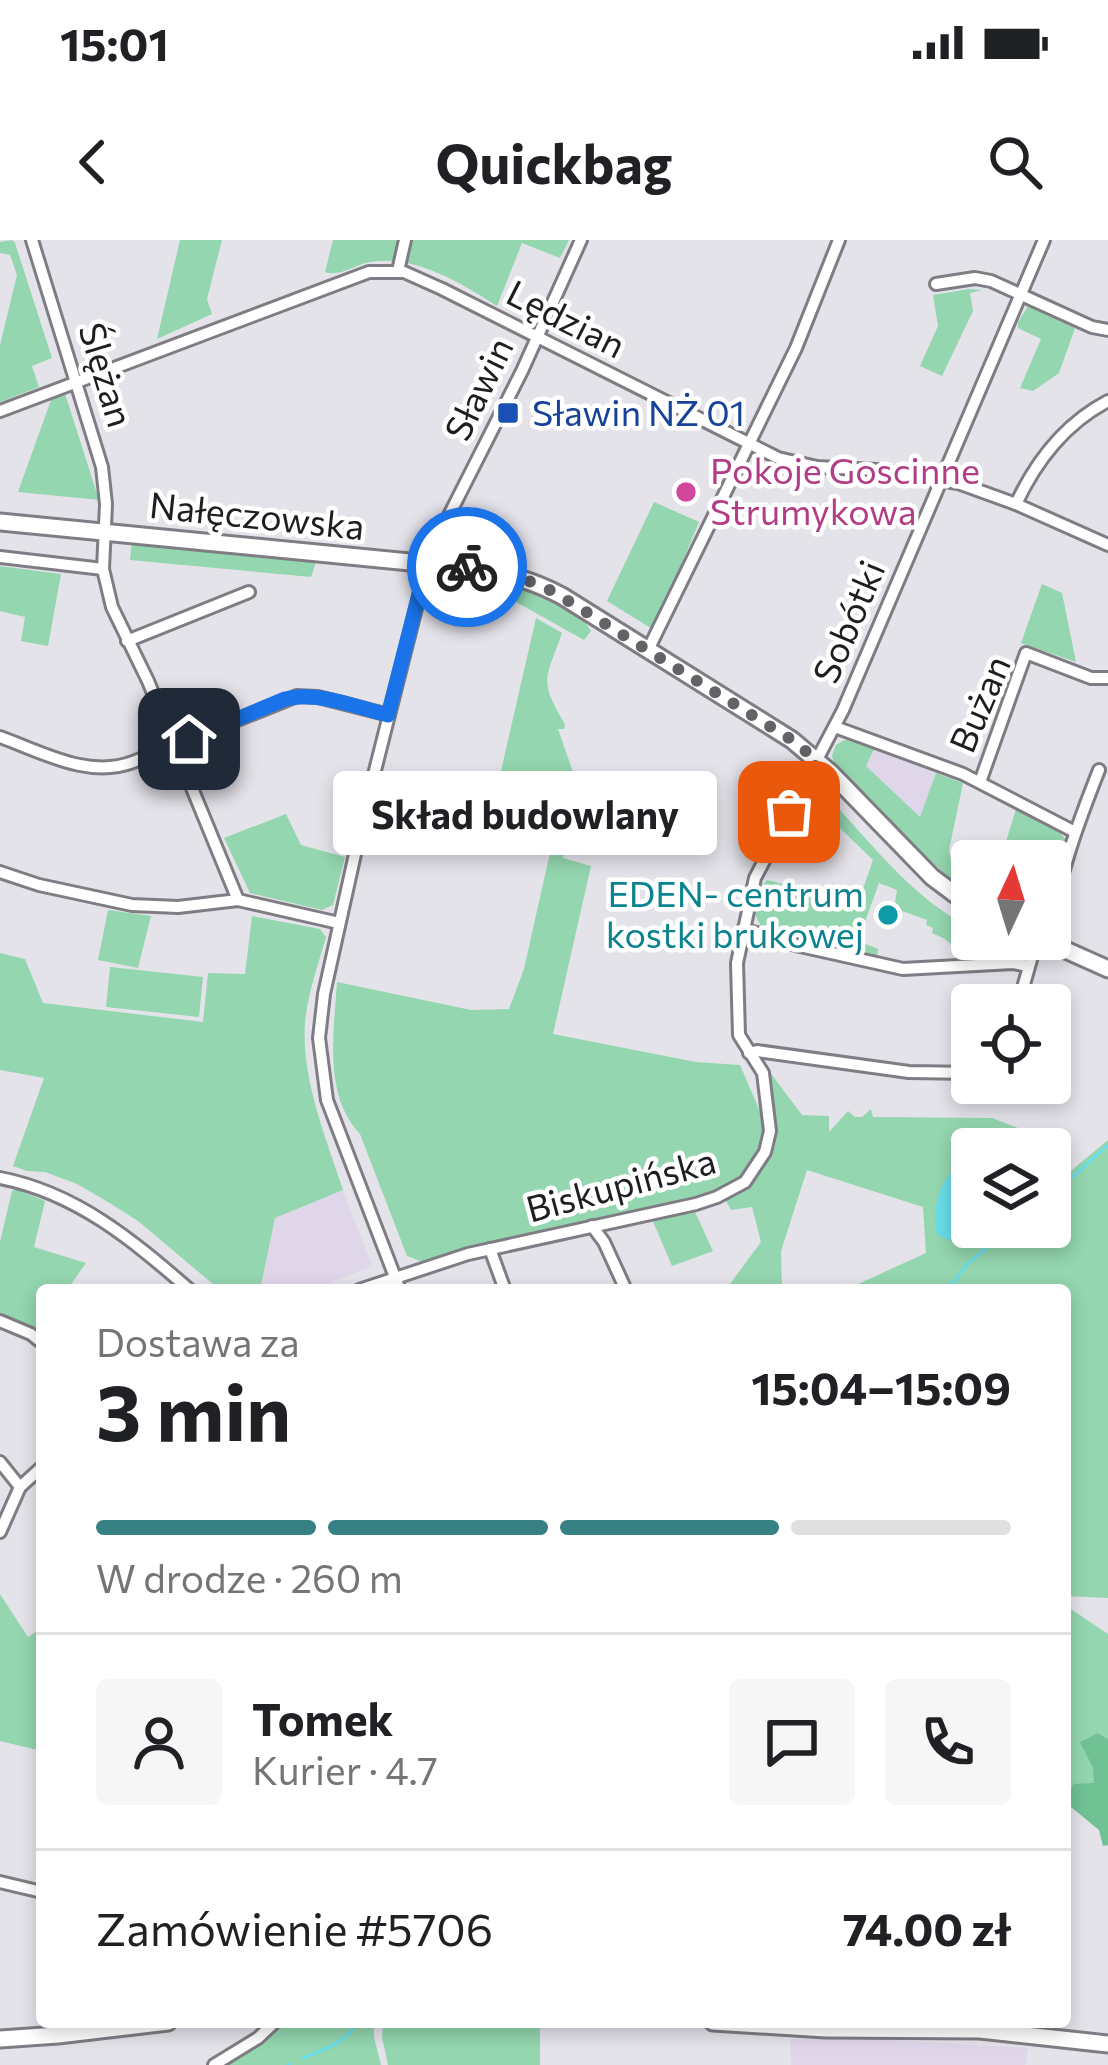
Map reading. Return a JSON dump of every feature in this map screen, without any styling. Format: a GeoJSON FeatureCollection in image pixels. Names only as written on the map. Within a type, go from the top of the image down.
{"type":"FeatureCollection","features":[{"type":"Feature","properties":{"kind":"main road","name":"Nałęczowska"},"geometry":{"type":"LineString","coordinates":[[0,522],[427,563],[494,571],[535,582],[792,740],[951,891]]}},
{"type":"Feature","properties":{"kind":"main road"},"geometry":{"type":"LineString","coordinates":[[1071,950],[1108,968]]}},
{"type":"Feature","properties":{"kind":"main road"},"geometry":{"type":"LineString","coordinates":[[0,2039],[121,2028]]}},
{"type":"Feature","properties":{"kind":"main road"},"geometry":{"type":"LineString","coordinates":[[810,2028],[997,2031],[1108,2044]]}},
{"type":"Feature","properties":{"kind":"street","name":"Ślężan"},"geometry":{"type":"LineString","coordinates":[[32,240],[104,472],[103,569]]}},
{"type":"Feature","properties":{"kind":"street"},"geometry":{"type":"LineString","coordinates":[[0,411],[369,272],[398,271],[405,240]]}},
{"type":"Feature","properties":{"kind":"street","name":"Sławin"},"geometry":{"type":"LineString","coordinates":[[397,1284],[323,1083],[321,1011],[427,563],[581,240]]}},
{"type":"Feature","properties":{"kind":"street"},"geometry":{"type":"LineString","coordinates":[[648,650],[810,316],[839,240]]}},
{"type":"Feature","properties":{"kind":"street","name":"Sobótki"},"geometry":{"type":"LineString","coordinates":[[818,761],[1044,240]]}},
{"type":"Feature","properties":{"kind":"street","name":"Lędzian"},"geometry":{"type":"LineString","coordinates":[[398,271],[796,464],[942,480],[1016,504],[1108,545]]}},
{"type":"Feature","properties":{"kind":"street"},"geometry":{"type":"LineString","coordinates":[[937,284],[975,278],[1108,330]]}},
{"type":"Feature","properties":{"kind":"street"},"geometry":{"type":"LineString","coordinates":[[1016,504],[1052,446],[1108,401]]}},
{"type":"Feature","properties":{"kind":"street"},"geometry":{"type":"LineString","coordinates":[[0,557],[103,569],[112,607],[146,676],[238,900]]}},
{"type":"Feature","properties":{"kind":"street"},"geometry":{"type":"LineString","coordinates":[[127,641],[249,592]]}},
{"type":"Feature","properties":{"kind":"street","name":"Bużan"},"geometry":{"type":"LineString","coordinates":[[980,782],[1026,653],[1091,677],[1108,678]]}},
{"type":"Feature","properties":{"kind":"street"},"geometry":{"type":"LineString","coordinates":[[0,737],[79,765],[102,768],[124,765],[301,696],[388,715]]}},
{"type":"Feature","properties":{"kind":"street","name":"Bużan"},"geometry":{"type":"LineString","coordinates":[[835,728],[980,782],[1075,832]]}},
{"type":"Feature","properties":{"kind":"street","name":"Biskupińska"},"geometry":{"type":"LineString","coordinates":[[397,1284],[490,1250],[696,1204],[746,1182],[765,1152],[770,1131],[763,1073],[739,1035],[737,963],[758,871],[818,761]]}},
{"type":"Feature","properties":{"kind":"street"},"geometry":{"type":"LineString","coordinates":[[1071,846],[1099,770]]}},
{"type":"Feature","properties":{"kind":"street"},"geometry":{"type":"LineString","coordinates":[[0,872],[143,907],[238,900],[339,923]]}},
{"type":"Feature","properties":{"kind":"street"},"geometry":{"type":"LineString","coordinates":[[743,929],[914,971],[1013,963],[1028,966]]}},
{"type":"Feature","properties":{"kind":"street"},"geometry":{"type":"LineString","coordinates":[[1023,984],[1032,960]]}},
{"type":"Feature","properties":{"kind":"street"},"geometry":{"type":"LineString","coordinates":[[748,1053],[951,1073]]}},
{"type":"Feature","properties":{"kind":"street"},"geometry":{"type":"LineString","coordinates":[[0,1178],[37,1187],[84,1208],[183,1284]]}},
{"type":"Feature","properties":{"kind":"street"},"geometry":{"type":"LineString","coordinates":[[592,1226],[623,1284]]}},
{"type":"Feature","properties":{"kind":"street","name":"Biskupińska"},"geometry":{"type":"LineString","coordinates":[[490,1250],[503,1284]]}},
{"type":"Feature","properties":{"kind":"street"},"geometry":{"type":"LineString","coordinates":[[0,1321],[36,1338]]}},
{"type":"Feature","properties":{"kind":"street"},"geometry":{"type":"LineString","coordinates":[[0,1462],[20,1487]]}},
{"type":"Feature","properties":{"kind":"street"},"geometry":{"type":"LineString","coordinates":[[0,1532],[20,1487],[36,1472]]}},
{"type":"Feature","properties":{"kind":"street"},"geometry":{"type":"LineString","coordinates":[[0,1882],[36,1891]]}},
{"type":"Feature","properties":{"kind":"street"},"geometry":{"type":"LineString","coordinates":[[214,2065],[269,2028]]}},
{"type":"Feature","properties":{"kind":"shaded area"},"geometry":{"type":"Polygon","coordinates":[[[874,749],[936,773],[920,818],[865,765],[874,749]]]}},
{"type":"Feature","properties":{"kind":"shaded area"},"geometry":{"type":"Polygon","coordinates":[[[343,1190],[372,1266],[327,1284],[261,1284],[275,1218],[343,1190]]]}},
{"type":"Feature","properties":{"kind":"shaded area"},"geometry":{"type":"Polygon","coordinates":[[[790,2039],[1028,2048],[1025,2065],[791,2065],[790,2039]]]}},
{"type":"Feature","properties":{"kind":"green space"},"geometry":{"type":"Polygon","coordinates":[[[12,240],[52,358],[32,366],[39,387],[0,402],[0,345],[17,275],[10,255],[0,253],[0,242],[12,240]]]}},
{"type":"Feature","properties":{"kind":"green space"},"geometry":{"type":"Polygon","coordinates":[[[180,240],[222,240],[207,299],[212,314],[157,339],[180,240]]]}},
{"type":"Feature","properties":{"kind":"green space"},"geometry":{"type":"Polygon","coordinates":[[[333,240],[569,240],[560,258],[522,243],[497,306],[453,280],[404,262],[370,262],[342,272],[325,272],[333,240]]]}},
{"type":"Feature","properties":{"kind":"green space"},"geometry":{"type":"Polygon","coordinates":[[[982,290],[970,293],[973,311],[942,376],[920,366],[938,326],[933,295],[982,290]]]}},
{"type":"Feature","properties":{"kind":"green space"},"geometry":{"type":"Polygon","coordinates":[[[1028,306],[1075,328],[1059,373],[1033,391],[1020,388],[1041,339],[1018,328],[1028,306]]]}},
{"type":"Feature","properties":{"kind":"green space"},"geometry":{"type":"Polygon","coordinates":[[[65,394],[99,500],[18,492],[51,400],[65,394]]]}},
{"type":"Feature","properties":{"kind":"green space"},"geometry":{"type":"Polygon","coordinates":[[[654,502],[699,522],[654,630],[607,601],[654,502]]]}},
{"type":"Feature","properties":{"kind":"green space"},"geometry":{"type":"Polygon","coordinates":[[[132,539],[316,562],[311,577],[130,560],[132,539]]]}},
{"type":"Feature","properties":{"kind":"green space"},"geometry":{"type":"Polygon","coordinates":[[[0,566],[61,574],[48,646],[21,641],[25,617],[0,611],[0,566]]]}},
{"type":"Feature","properties":{"kind":"green space"},"geometry":{"type":"Polygon","coordinates":[[[442,570],[503,580],[544,593],[563,602],[591,631],[584,640],[507,597],[429,584],[433,574],[442,570]]]}},
{"type":"Feature","properties":{"kind":"green space"},"geometry":{"type":"Polygon","coordinates":[[[1042,584],[1062,593],[1076,662],[1021,643],[1042,584]]]}},
{"type":"Feature","properties":{"kind":"green space"},"geometry":{"type":"Polygon","coordinates":[[[536,618],[562,633],[548,689],[565,724],[558,729],[573,772],[582,775],[563,858],[591,866],[553,1034],[696,1062],[740,1065],[762,1116],[765,1136],[752,1163],[736,1181],[699,1198],[423,1262],[407,1256],[360,1134],[340,1101],[333,1042],[337,982],[471,1010],[509,1009],[524,969],[551,848],[523,818],[526,806],[495,797],[536,618]]]}},
{"type":"Feature","properties":{"kind":"green space"},"geometry":{"type":"Polygon","coordinates":[[[851,740],[874,749],[866,766],[920,817],[936,773],[963,783],[949,850],[951,879],[835,767],[836,745],[851,740]]]}},
{"type":"Feature","properties":{"kind":"green space"},"geometry":{"type":"Polygon","coordinates":[[[812,793],[826,795],[911,886],[951,916],[951,944],[932,933],[927,920],[894,908],[897,890],[879,883],[858,941],[878,949],[877,958],[762,928],[755,915],[767,880],[858,903],[873,860],[810,799],[812,793]]]}},
{"type":"Feature","properties":{"kind":"green space"},"geometry":{"type":"Polygon","coordinates":[[[1016,809],[1058,830],[1065,839],[1065,840],[1006,840],[1016,809]]]}},
{"type":"Feature","properties":{"kind":"green space"},"geometry":{"type":"Polygon","coordinates":[[[286,814],[301,845],[345,857],[333,905],[322,910],[250,893],[224,838],[286,814]]]}},
{"type":"Feature","properties":{"kind":"green space"},"geometry":{"type":"Polygon","coordinates":[[[108,910],[151,916],[138,968],[98,960],[108,910]]]}},
{"type":"Feature","properties":{"kind":"green space"},"geometry":{"type":"Polygon","coordinates":[[[252,916],[320,929],[326,937],[308,1000],[305,1043],[316,1108],[343,1190],[275,1218],[261,1284],[213,1284],[108,1202],[77,1184],[13,1166],[44,1078],[0,1070],[0,953],[25,959],[43,1003],[203,1022],[208,973],[245,974],[252,916]]]}},
{"type":"Feature","properties":{"kind":"green space"},"geometry":{"type":"Polygon","coordinates":[[[110,967],[203,977],[199,1017],[106,1007],[110,967]]]}},
{"type":"Feature","properties":{"kind":"green space"},"geometry":{"type":"Polygon","coordinates":[[[769,1071],[802,1115],[829,1116],[829,1132],[848,1111],[862,1117],[871,1109],[873,1117],[992,1118],[1018,1128],[951,1128],[951,1248],[1071,1248],[1071,1171],[1108,1140],[1108,1598],[1071,1596],[1071,1284],[858,1284],[926,1253],[923,1207],[807,1170],[781,1251],[782,1284],[730,1284],[761,1242],[752,1207],[731,1210],[725,1199],[759,1173],[772,1144],[769,1071]]]}},
{"type":"Feature","properties":{"kind":"green space"},"geometry":{"type":"Polygon","coordinates":[[[12,1191],[45,1201],[34,1247],[86,1263],[71,1284],[36,1284],[36,1332],[0,1315],[0,1242],[12,1191]]]}},
{"type":"Feature","properties":{"kind":"green space"},"geometry":{"type":"Polygon","coordinates":[[[695,1212],[713,1251],[672,1266],[652,1219],[695,1212]]]}},
{"type":"Feature","properties":{"kind":"green space"},"geometry":{"type":"Polygon","coordinates":[[[0,1594],[28,1637],[36,1632],[36,1750],[0,1741],[0,1594]]]}},
{"type":"Feature","properties":{"kind":"green space"},"geometry":{"type":"Polygon","coordinates":[[[1071,1609],[1108,1634],[1108,1739],[1098,1733],[1094,1784],[1073,1784],[1071,1789],[1071,1609]]]}},
{"type":"Feature","properties":{"kind":"green space"},"geometry":{"type":"Polygon","coordinates":[[[1098,1733],[1108,1739],[1108,1845],[1103,1846],[1099,1830],[1071,1807],[1073,1784],[1094,1783],[1093,1768],[1080,1742],[1098,1733]]]}},
{"type":"Feature","properties":{"kind":"green space"},"geometry":{"type":"Polygon","coordinates":[[[279,2028],[374,2028],[381,2065],[224,2065],[279,2028]]]}},
{"type":"Feature","properties":{"kind":"green space"},"geometry":{"type":"Polygon","coordinates":[[[383,2028],[540,2028],[540,2065],[388,2065],[383,2028]]]}},
{"type":"Feature","properties":{"kind":"water"},"geometry":{"type":"Polygon","coordinates":[[[951,1173],[949,1240],[937,1234],[936,1227],[939,1193],[951,1173]]]}},
{"type":"Feature","properties":{"kind":"waterway"},"geometry":{"type":"LineString","coordinates":[[1071,1178],[1108,1145]]}},
{"type":"Feature","properties":{"kind":"waterway"},"geometry":{"type":"LineString","coordinates":[[950,1284],[987,1248]]}},
{"type":"Feature","properties":{"kind":"waterway"},"geometry":{"type":"LineString","coordinates":[[303,2058],[341,2040],[354,2028]]}},
{"type":"Feature","properties":{"kind":"way so far"},"geometry":{"type":"LineString","coordinates":[[467,567],[520,577],[554,592],[792,740],[818,761],[789,812]]}},
{"type":"Feature","properties":{"kind":"place","name":"Sławin NŻ 01"},"geometry":{"type":"Point","coordinates":[508,413]}},
{"type":"Feature","properties":{"kind":"place","name":"Pokoje Goscinne Strumykowa"},"geometry":{"type":"Point","coordinates":[686,492]}},
{"type":"Feature","properties":{"kind":"place","name":"Skład budowlany"},"geometry":{"type":"Point","coordinates":[789,812]}},
{"type":"Feature","properties":{"kind":"place","name":"EDEN- centrum kostki brukowej"},"geometry":{"type":"Point","coordinates":[888,915]}},
{"type":"Feature","properties":{"kind":"route"},"geometry":{"type":"LineString","coordinates":[[189,739],[301,696],[388,715],[427,563],[467,567]]}}]}
